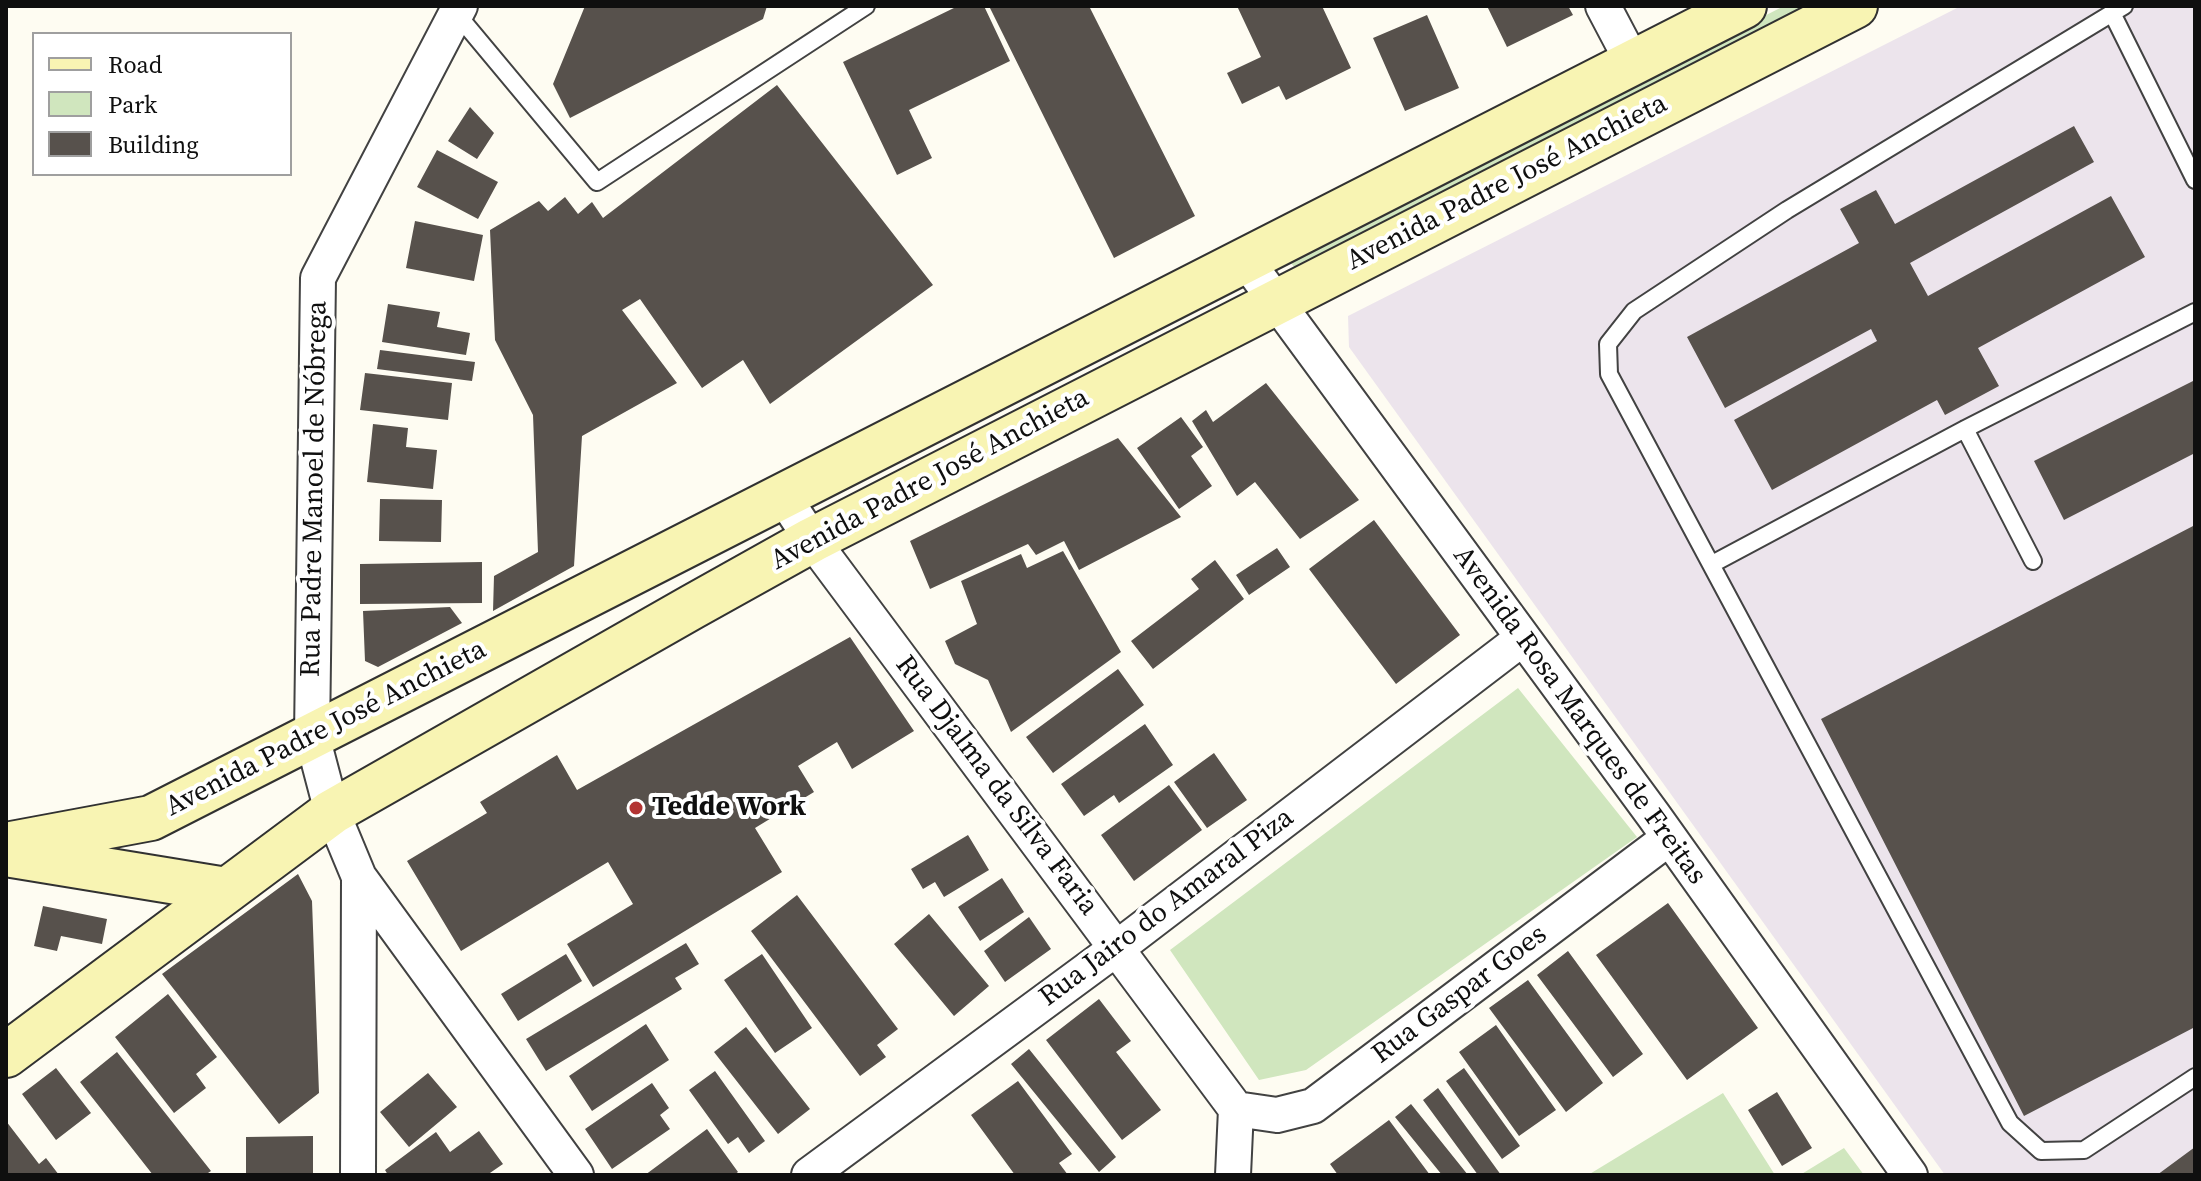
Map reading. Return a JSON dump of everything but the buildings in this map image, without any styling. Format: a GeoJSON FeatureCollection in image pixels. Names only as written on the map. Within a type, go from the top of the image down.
{"type":"FeatureCollection","features":[{"type":"Feature","properties":{"kind":"main road","name":"Avenida Padre José Anchieta"},"geometry":{"type":"LineString","coordinates":[[6,845],[151,818],[1744,6]]}},
{"type":"Feature","properties":{"kind":"main road","name":"Avenida Padre José Anchieta"},"geometry":{"type":"LineString","coordinates":[[6,1055],[191,921],[226,890],[332,812],[812,540],[1855,6]]}},
{"type":"Feature","properties":{"kind":"main road"},"geometry":{"type":"LineString","coordinates":[[6,854],[226,890]]}},
{"type":"Feature","properties":{"kind":"street"},"geometry":{"type":"LineString","coordinates":[[1603,6],[1633,63]]}},
{"type":"Feature","properties":{"kind":"street","name":"Rua Padre Manoel de Nóbrega"},"geometry":{"type":"LineString","coordinates":[[359,877],[332,812],[312,736],[318,278],[458,10]]}},
{"type":"Feature","properties":{"kind":"street","name":"Avenida Rosa Marques de Freitas"},"geometry":{"type":"LineString","coordinates":[[1245,259],[1669,838],[1910,1175]]}},
{"type":"Feature","properties":{"kind":"street","name":"Rua Djalma da Silva Faria"},"geometry":{"type":"LineString","coordinates":[[783,496],[812,540],[1236,1109]]}},
{"type":"Feature","properties":{"kind":"street","name":"Rua Jairo do Amaral Piza"},"geometry":{"type":"LineString","coordinates":[[809,1175],[1117,948],[1523,638]]}},
{"type":"Feature","properties":{"kind":"street","name":"Rua Gaspar Goes"},"geometry":{"type":"LineString","coordinates":[[1236,1109],[1277,1115],[1313,1106],[1669,838]]}},
{"type":"Feature","properties":{"kind":"street"},"geometry":{"type":"LineString","coordinates":[[358,1175],[359,877]]}},
{"type":"Feature","properties":{"kind":"street"},"geometry":{"type":"LineString","coordinates":[[359,877],[576,1175]]}},
{"type":"Feature","properties":{"kind":"street"},"geometry":{"type":"LineString","coordinates":[[1233,1175],[1236,1109]]}},
{"type":"Feature","properties":{"kind":"lane"},"geometry":{"type":"LineString","coordinates":[[458,10],[597,182],[866,6]]}},
{"type":"Feature","properties":{"kind":"lane"},"geometry":{"type":"LineString","coordinates":[[2195,180],[2118,9],[1787,210],[1634,311],[1608,344],[1609,374],[1714,563],[2010,1123],[2041,1151],[2084,1150],[2195,1077]]}},
{"type":"Feature","properties":{"kind":"lane"},"geometry":{"type":"LineString","coordinates":[[1714,563],[1965,429],[2195,312]]}},
{"type":"Feature","properties":{"kind":"lane"},"geometry":{"type":"LineString","coordinates":[[1965,429],[2033,561]]}},
{"type":"Feature","properties":{"kind":"shaded area"},"geometry":{"type":"Polygon","coordinates":[[[1961,6],[2195,6],[2195,1175],[1945,1175],[1349,347],[1348,316],[1961,6]]]}},
{"type":"Feature","properties":{"kind":"green space"},"geometry":{"type":"Polygon","coordinates":[[[1784,6],[1823,6],[1297,270],[1290,262],[1299,253],[1784,6]]]}},
{"type":"Feature","properties":{"kind":"green space"},"geometry":{"type":"Polygon","coordinates":[[[1518,688],[1637,837],[1306,1070],[1259,1080],[1170,950],[1518,688]]]}},
{"type":"Feature","properties":{"kind":"green space"},"geometry":{"type":"Polygon","coordinates":[[[1723,1093],[1775,1175],[1588,1175],[1723,1093]]]}},
{"type":"Feature","properties":{"kind":"green space"},"geometry":{"type":"Polygon","coordinates":[[[1844,1148],[1864,1175],[1800,1175],[1844,1148]]]}},
{"type":"Feature","properties":{"kind":"place","name":"Tedde Work"},"geometry":{"type":"Point","coordinates":[636,808]}}]}
